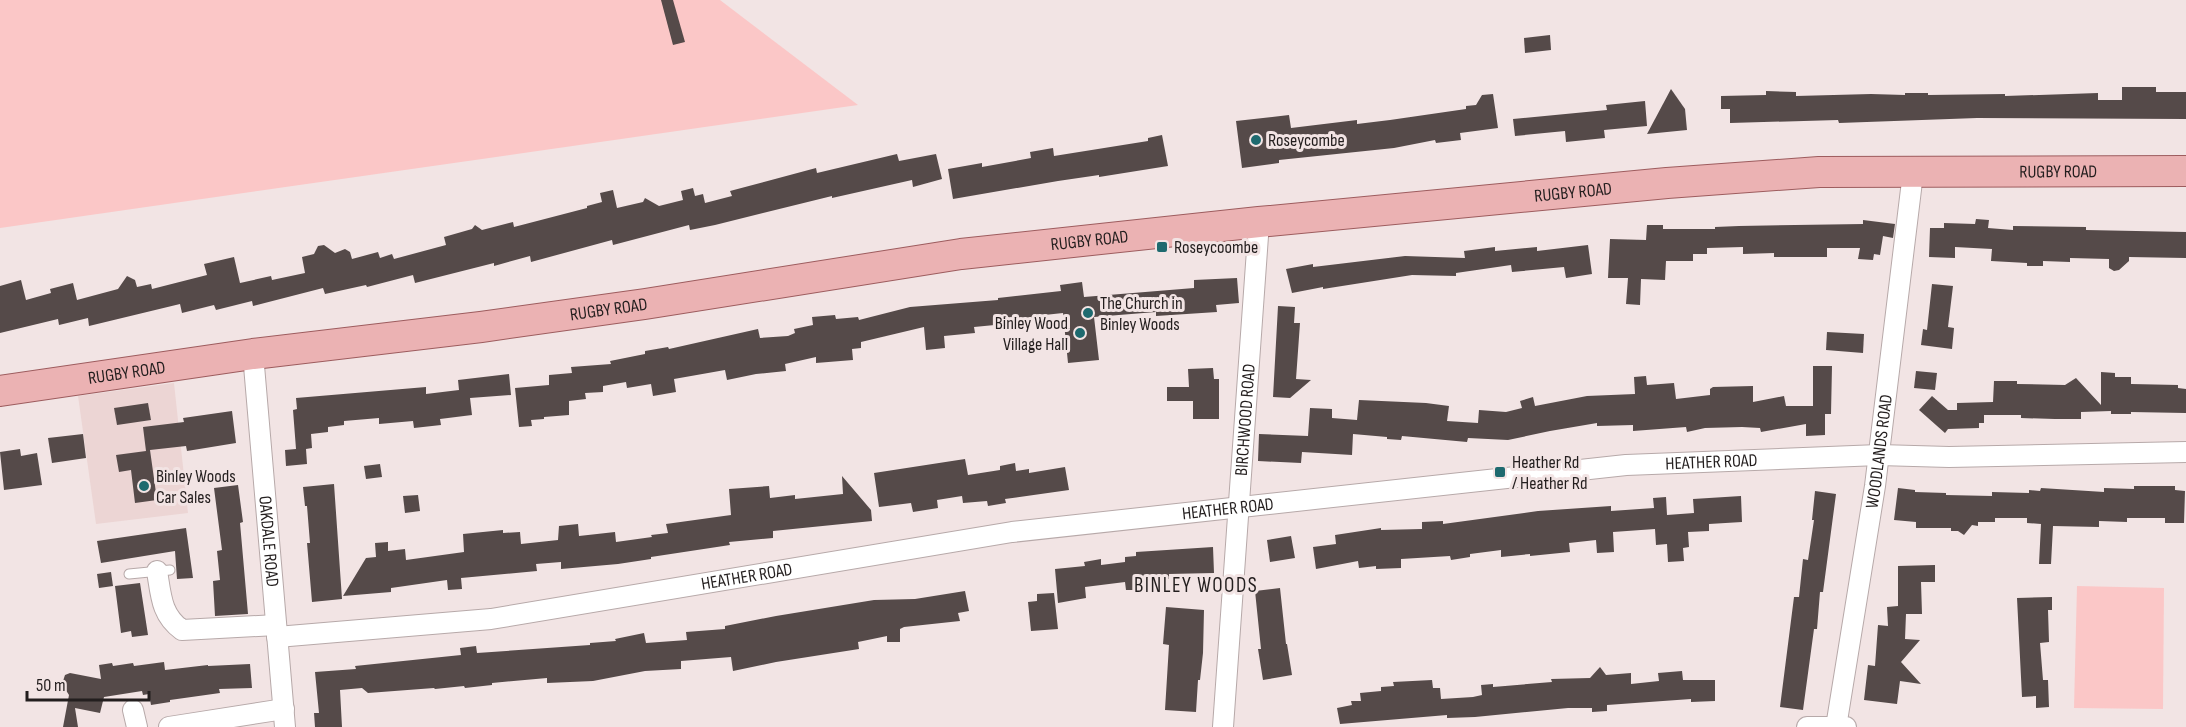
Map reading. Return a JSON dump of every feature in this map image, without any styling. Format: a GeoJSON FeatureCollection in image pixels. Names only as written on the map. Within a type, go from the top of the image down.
{"type":"FeatureCollection","features":[{"type":"Feature","properties":{"kind":"main road","name":"RUGBY ROAD"},"geometry":{"type":"LineString","coordinates":[[0,391],[252,354],[598,311],[960,254],[1258,222],[1667,183],[1819,172],[2186,171]]}},
{"type":"Feature","properties":{"kind":"street","name":"WOODLANDS ROAD"},"geometry":{"type":"LineString","coordinates":[[1836,727],[1879,455],[1913,173]]}},
{"type":"Feature","properties":{"kind":"street","name":"BIRCHWOOD ROAD"},"geometry":{"type":"LineString","coordinates":[[1223,727],[1258,222]]}},
{"type":"Feature","properties":{"kind":"street","name":"OAKDALE ROAD"},"geometry":{"type":"LineString","coordinates":[[252,354],[284,718]]}},
{"type":"Feature","properties":{"kind":"street","name":"HEATHER ROAD"},"geometry":{"type":"LineString","coordinates":[[163,571],[163,609],[172,623],[182,630],[277,631],[491,619],[1012,532],[1626,465],[1879,455],[2186,452]]}},
{"type":"Feature","properties":{"kind":"street"},"geometry":{"type":"LineString","coordinates":[[169,727],[284,718]]}},
{"type":"Feature","properties":{"kind":"street"},"geometry":{"type":"LineString","coordinates":[[1807,727],[1846,727]]}},
{"type":"Feature","properties":{"kind":"lane"},"geometry":{"type":"LineString","coordinates":[[129,574],[163,571]]}},
{"type":"Feature","properties":{"kind":"shaded area"},"geometry":{"type":"Polygon","coordinates":[[[0,0],[720,0],[858,105],[0,228],[0,0]]]}},
{"type":"Feature","properties":{"kind":"shaded area"},"geometry":{"type":"Polygon","coordinates":[[[174,383],[188,513],[96,524],[78,396],[174,383]]]}},
{"type":"Feature","properties":{"kind":"shaded area"},"geometry":{"type":"Polygon","coordinates":[[[2077,586],[2164,588],[2163,709],[2074,708],[2077,586]]]}},
{"type":"Feature","properties":{"kind":"building"},"geometry":{"type":"Polygon","coordinates":[[[661,0],[673,0],[685,42],[673,45],[661,0]]]}},
{"type":"Feature","properties":{"kind":"building"},"geometry":{"type":"Polygon","coordinates":[[[1550,35],[1551,50],[1525,53],[1524,38],[1550,35]]]}},
{"type":"Feature","properties":{"kind":"building"},"geometry":{"type":"Polygon","coordinates":[[[2122,87],[2156,87],[2156,92],[2186,92],[2186,119],[1977,118],[1839,123],[1838,120],[1730,123],[1730,109],[1721,109],[1721,96],[1766,95],[1766,91],[1796,92],[1796,96],[1928,93],[1928,95],[2005,94],[2005,96],[2098,93],[2098,100],[2122,100],[2122,87]]]}},
{"type":"Feature","properties":{"kind":"building"},"geometry":{"type":"Polygon","coordinates":[[[1671,89],[1685,109],[1687,130],[1647,134],[1671,89]]]}},
{"type":"Feature","properties":{"kind":"building"},"geometry":{"type":"Polygon","coordinates":[[[1493,94],[1498,128],[1460,133],[1461,140],[1436,143],[1435,140],[1394,148],[1279,160],[1279,163],[1242,168],[1236,121],[1289,115],[1291,128],[1357,120],[1357,124],[1466,109],[1466,106],[1476,105],[1482,95],[1493,94]]]}},
{"type":"Feature","properties":{"kind":"building"},"geometry":{"type":"Polygon","coordinates":[[[1645,101],[1647,126],[1604,130],[1605,138],[1566,142],[1565,131],[1515,136],[1513,119],[1607,110],[1606,105],[1645,101]]]}},
{"type":"Feature","properties":{"kind":"building"},"geometry":{"type":"Polygon","coordinates":[[[1162,135],[1168,166],[1058,181],[953,199],[948,169],[982,163],[982,167],[1031,158],[1030,152],[1053,148],[1054,156],[1148,141],[1148,138],[1162,135]]]}},
{"type":"Feature","properties":{"kind":"building"},"geometry":{"type":"Polygon","coordinates":[[[897,154],[899,161],[936,154],[942,179],[913,187],[912,180],[832,198],[832,196],[715,225],[690,230],[689,225],[613,245],[612,240],[531,262],[530,256],[415,283],[413,275],[367,287],[366,285],[325,294],[323,288],[253,306],[252,301],[216,310],[214,305],[182,313],[180,304],[89,326],[88,318],[59,325],[58,319],[0,333],[0,286],[21,280],[26,300],[51,293],[50,289],[73,283],[77,300],[118,289],[127,276],[135,280],[137,287],[151,284],[152,289],[207,275],[204,264],[234,257],[240,283],[271,276],[272,280],[305,273],[302,257],[314,254],[318,246],[324,245],[335,253],[345,249],[350,252],[352,259],[378,252],[380,258],[392,254],[394,259],[446,245],[444,237],[472,229],[475,225],[482,230],[513,222],[514,227],[587,208],[587,206],[602,202],[600,193],[613,190],[617,208],[643,202],[645,198],[659,206],[683,200],[681,191],[693,188],[695,196],[703,194],[705,203],[732,196],[730,191],[816,168],[817,173],[897,154]]]}},
{"type":"Feature","properties":{"kind":"building"},"geometry":{"type":"Polygon","coordinates":[[[1976,219],[1989,220],[1988,228],[2013,230],[2013,226],[2186,232],[2186,258],[2129,257],[2129,261],[2119,270],[2114,271],[2109,268],[2109,259],[2070,258],[2070,262],[2043,261],[2043,266],[1991,261],[1992,249],[1955,247],[1955,258],[1929,257],[1930,228],[1944,228],[1944,223],[1975,224],[1976,219]]]}},
{"type":"Feature","properties":{"kind":"building"},"geometry":{"type":"Polygon","coordinates":[[[1863,220],[1895,224],[1893,238],[1883,236],[1880,255],[1874,254],[1873,260],[1858,259],[1860,248],[1827,248],[1827,257],[1774,257],[1774,253],[1743,254],[1743,247],[1707,248],[1707,254],[1693,254],[1693,261],[1666,261],[1665,280],[1641,279],[1640,305],[1626,304],[1628,278],[1608,278],[1610,239],[1646,240],[1647,225],[1663,225],[1663,229],[1715,229],[1715,227],[1739,226],[1863,224],[1863,220]]]}},
{"type":"Feature","properties":{"kind":"building"},"geometry":{"type":"Polygon","coordinates":[[[1588,245],[1592,274],[1566,278],[1564,267],[1512,272],[1511,265],[1456,273],[1456,276],[1412,275],[1292,293],[1286,269],[1313,264],[1313,267],[1405,256],[1465,258],[1464,251],[1495,247],[1495,251],[1537,247],[1537,251],[1588,245]]]}},
{"type":"Feature","properties":{"kind":"building"},"geometry":{"type":"Polygon","coordinates":[[[1237,278],[1239,303],[1216,305],[1217,312],[1156,316],[1156,312],[1094,317],[1099,360],[1068,363],[1063,313],[1035,316],[1036,321],[974,327],[975,333],[944,336],[945,348],[926,350],[924,327],[861,342],[861,348],[852,349],[853,360],[816,363],[816,357],[785,364],[786,371],[727,380],[725,370],[674,379],[676,392],[653,396],[651,384],[627,388],[626,382],[603,386],[603,392],[585,393],[586,399],[569,401],[569,415],[531,420],[532,426],[519,427],[515,388],[549,385],[549,375],[572,373],[571,367],[611,364],[610,361],[645,354],[645,351],[668,347],[669,349],[758,329],[760,338],[788,336],[795,333],[794,329],[813,325],[812,317],[835,315],[836,319],[858,317],[859,320],[910,307],[998,300],[998,298],[1061,291],[1060,285],[1082,282],[1084,297],[1194,288],[1194,280],[1237,278]]]}},
{"type":"Feature","properties":{"kind":"building"},"geometry":{"type":"Polygon","coordinates":[[[1932,284],[1953,286],[1948,327],[1954,328],[1952,349],[1921,345],[1923,329],[1927,330],[1932,284]]]}},
{"type":"Feature","properties":{"kind":"building"},"geometry":{"type":"Polygon","coordinates":[[[1278,306],[1295,307],[1294,323],[1300,323],[1296,379],[1311,380],[1290,398],[1273,397],[1278,306]]]}},
{"type":"Feature","properties":{"kind":"building"},"geometry":{"type":"Polygon","coordinates":[[[1827,332],[1864,334],[1863,353],[1826,350],[1827,332]]]}},
{"type":"Feature","properties":{"kind":"building"},"geometry":{"type":"Polygon","coordinates":[[[1813,366],[1832,366],[1831,414],[1825,414],[1825,435],[1806,436],[1806,424],[1761,432],[1760,428],[1742,427],[1705,428],[1687,432],[1686,427],[1633,431],[1633,425],[1597,426],[1597,423],[1508,440],[1468,438],[1467,442],[1402,436],[1401,440],[1353,434],[1352,455],[1302,452],[1301,463],[1258,461],[1259,434],[1308,436],[1310,408],[1332,409],[1332,418],[1357,420],[1359,400],[1426,403],[1449,406],[1447,421],[1478,423],[1479,410],[1506,412],[1522,408],[1520,401],[1533,397],[1535,406],[1587,396],[1635,394],[1634,377],[1646,376],[1647,385],[1674,383],[1676,399],[1710,395],[1710,389],[1713,387],[1753,386],[1753,402],[1784,396],[1786,406],[1813,406],[1813,366]]]}},
{"type":"Feature","properties":{"kind":"building"},"geometry":{"type":"Polygon","coordinates":[[[1213,368],[1214,379],[1219,379],[1219,419],[1193,419],[1193,401],[1167,401],[1167,387],[1189,387],[1188,369],[1213,368]]]}},
{"type":"Feature","properties":{"kind":"building"},"geometry":{"type":"Polygon","coordinates":[[[1916,371],[1937,373],[1935,390],[1914,388],[1916,371]]]}},
{"type":"Feature","properties":{"kind":"building"},"geometry":{"type":"Polygon","coordinates":[[[2101,372],[2115,373],[2115,377],[2131,377],[2131,384],[2178,385],[2178,388],[2186,389],[2186,413],[2081,412],[2081,419],[1984,415],[1984,423],[1979,423],[1979,428],[1948,429],[1945,433],[1919,410],[1932,396],[1948,410],[1957,410],[1957,403],[1993,402],[1994,381],[2065,385],[2076,378],[2101,405],[2101,372]]]}},
{"type":"Feature","properties":{"kind":"building"},"geometry":{"type":"Polygon","coordinates":[[[509,374],[511,395],[470,398],[472,415],[440,419],[441,425],[414,428],[413,421],[379,424],[379,418],[344,421],[344,425],[328,427],[328,432],[311,434],[312,448],[306,449],[307,464],[286,466],[285,450],[296,449],[293,410],[297,409],[296,398],[426,387],[426,394],[459,390],[458,380],[509,374]]]}},
{"type":"Feature","properties":{"kind":"building"},"geometry":{"type":"Polygon","coordinates":[[[148,403],[151,420],[117,425],[114,408],[148,403]]]}},
{"type":"Feature","properties":{"kind":"building"},"geometry":{"type":"Polygon","coordinates":[[[232,411],[236,443],[187,451],[186,446],[150,450],[157,500],[135,503],[131,470],[119,472],[116,455],[146,451],[143,427],[184,422],[183,418],[232,411]]]}},
{"type":"Feature","properties":{"kind":"building"},"geometry":{"type":"Polygon","coordinates":[[[83,434],[86,458],[52,463],[48,438],[83,434]]]}},
{"type":"Feature","properties":{"kind":"building"},"geometry":{"type":"Polygon","coordinates":[[[20,449],[21,456],[37,453],[42,485],[4,490],[0,452],[20,449]]]}},
{"type":"Feature","properties":{"kind":"building"},"geometry":{"type":"Polygon","coordinates":[[[965,459],[968,475],[1000,470],[1000,466],[1015,463],[1016,471],[1029,469],[1029,473],[1065,467],[1069,490],[1005,499],[1006,503],[988,506],[987,501],[963,503],[962,496],[937,500],[938,508],[913,512],[911,503],[879,507],[874,473],[965,459]]]}},
{"type":"Feature","properties":{"kind":"building"},"geometry":{"type":"Polygon","coordinates":[[[380,464],[382,477],[366,479],[364,466],[380,464]]]}},
{"type":"Feature","properties":{"kind":"building"},"geometry":{"type":"Polygon","coordinates":[[[842,476],[871,510],[872,521],[773,531],[773,538],[729,542],[730,545],[618,564],[561,569],[561,562],[536,564],[537,571],[461,578],[462,589],[448,590],[447,580],[391,588],[391,592],[343,596],[366,558],[376,557],[375,543],[388,542],[388,551],[405,549],[406,560],[464,552],[463,534],[503,530],[503,533],[520,532],[521,544],[558,540],[559,526],[578,524],[579,536],[615,532],[616,542],[652,537],[651,535],[668,533],[666,524],[731,515],[729,489],[769,486],[770,498],[795,495],[795,499],[843,494],[842,476]]]}},
{"type":"Feature","properties":{"kind":"building"},"geometry":{"type":"Polygon","coordinates":[[[334,484],[342,599],[312,602],[307,543],[310,543],[303,487],[334,484]]]}},
{"type":"Feature","properties":{"kind":"building"},"geometry":{"type":"Polygon","coordinates":[[[238,485],[243,522],[240,523],[248,614],[215,616],[213,581],[220,580],[217,551],[222,550],[214,488],[238,485]]]}},
{"type":"Feature","properties":{"kind":"building"},"geometry":{"type":"Polygon","coordinates":[[[2134,486],[2175,486],[2175,490],[2185,491],[2184,523],[2165,523],[2165,518],[2127,518],[2127,522],[2099,521],[2099,527],[2053,526],[2051,564],[2039,564],[2041,524],[2027,523],[2027,518],[1995,518],[1995,522],[1978,522],[1978,526],[1972,525],[1964,535],[1958,531],[1951,531],[1951,528],[1916,528],[1916,522],[1894,520],[1898,488],[1915,490],[1915,492],[1946,493],[1946,495],[1992,496],[1992,492],[2029,493],[2029,490],[2040,491],[2041,488],[2104,492],[2104,488],[2134,489],[2134,486]]]}},
{"type":"Feature","properties":{"kind":"building"},"geometry":{"type":"Polygon","coordinates":[[[1815,491],[1836,494],[1823,592],[1820,592],[1817,629],[1814,629],[1803,710],[1780,707],[1794,597],[1799,597],[1803,559],[1808,560],[1814,520],[1812,520],[1815,491]]]}},
{"type":"Feature","properties":{"kind":"building"},"geometry":{"type":"Polygon","coordinates":[[[418,495],[420,511],[405,513],[403,496],[418,495]]]}},
{"type":"Feature","properties":{"kind":"building"},"geometry":{"type":"Polygon","coordinates":[[[1741,496],[1742,522],[1709,524],[1709,531],[1688,532],[1689,547],[1683,548],[1684,561],[1668,562],[1667,544],[1656,545],[1655,529],[1613,532],[1614,552],[1597,553],[1596,540],[1569,543],[1570,552],[1501,557],[1501,550],[1470,554],[1470,557],[1451,560],[1450,556],[1401,559],[1401,568],[1376,569],[1376,566],[1359,568],[1358,561],[1316,569],[1313,547],[1336,544],[1335,535],[1381,528],[1381,530],[1422,529],[1422,522],[1443,521],[1443,524],[1538,511],[1611,506],[1611,511],[1654,508],[1653,498],[1666,497],[1667,515],[1694,513],[1693,499],[1741,496]]]}},
{"type":"Feature","properties":{"kind":"building"},"geometry":{"type":"Polygon","coordinates":[[[186,528],[193,578],[177,579],[175,551],[101,563],[97,541],[186,528]]]}},
{"type":"Feature","properties":{"kind":"building"},"geometry":{"type":"Polygon","coordinates":[[[1291,536],[1295,558],[1270,562],[1267,540],[1291,536]]]}},
{"type":"Feature","properties":{"kind":"building"},"geometry":{"type":"Polygon","coordinates":[[[1213,547],[1214,573],[1169,574],[1169,579],[1142,580],[1142,590],[1126,590],[1125,582],[1085,587],[1086,598],[1058,603],[1055,569],[1085,566],[1084,562],[1101,559],[1101,565],[1125,562],[1125,557],[1136,556],[1136,552],[1213,547]]]}},
{"type":"Feature","properties":{"kind":"building"},"geometry":{"type":"Polygon","coordinates":[[[1935,565],[1935,582],[1921,582],[1922,614],[1906,614],[1905,639],[1920,640],[1901,662],[1921,684],[1900,681],[1897,704],[1864,700],[1868,665],[1875,666],[1878,625],[1888,626],[1887,607],[1898,606],[1898,566],[1935,565]]]}},
{"type":"Feature","properties":{"kind":"building"},"geometry":{"type":"Polygon","coordinates":[[[111,572],[113,586],[99,588],[97,574],[111,572]]]}},
{"type":"Feature","properties":{"kind":"building"},"geometry":{"type":"Polygon","coordinates":[[[140,583],[148,635],[132,637],[131,631],[121,633],[115,586],[140,583]]]}},
{"type":"Feature","properties":{"kind":"building"},"geometry":{"type":"Polygon","coordinates":[[[1280,588],[1292,675],[1263,680],[1258,649],[1261,649],[1255,591],[1280,588]]]}},
{"type":"Feature","properties":{"kind":"building"},"geometry":{"type":"Polygon","coordinates":[[[965,591],[969,611],[958,613],[960,621],[904,627],[900,629],[900,642],[887,642],[887,636],[858,642],[859,649],[733,671],[731,657],[681,661],[681,669],[645,671],[593,681],[547,683],[547,678],[465,688],[464,686],[368,693],[362,688],[340,690],[342,727],[315,727],[314,713],[319,713],[315,672],[461,655],[460,648],[476,646],[477,653],[590,645],[590,643],[616,641],[615,639],[644,633],[646,643],[687,640],[686,632],[725,629],[725,626],[776,616],[874,600],[915,599],[965,591]]]}},
{"type":"Feature","properties":{"kind":"building"},"geometry":{"type":"Polygon","coordinates":[[[1054,593],[1058,629],[1031,631],[1028,602],[1037,601],[1037,594],[1054,593]]]}},
{"type":"Feature","properties":{"kind":"building"},"geometry":{"type":"Polygon","coordinates":[[[2052,597],[2052,610],[2048,610],[2049,642],[2040,643],[2043,680],[2048,680],[2049,707],[2036,708],[2036,696],[2022,697],[2017,598],[2052,597]]]}},
{"type":"Feature","properties":{"kind":"building"},"geometry":{"type":"Polygon","coordinates":[[[1166,607],[1204,610],[1203,653],[1196,712],[1165,710],[1169,645],[1163,644],[1166,607]]]}},
{"type":"Feature","properties":{"kind":"building"},"geometry":{"type":"Polygon","coordinates":[[[164,662],[165,670],[208,665],[250,664],[252,688],[219,689],[220,693],[151,705],[149,694],[143,695],[142,691],[104,697],[100,713],[75,708],[78,727],[63,727],[69,695],[62,684],[65,675],[70,673],[101,679],[99,665],[112,663],[113,666],[133,663],[134,666],[164,662]]]}},
{"type":"Feature","properties":{"kind":"building"},"geometry":{"type":"Polygon","coordinates":[[[1600,667],[1606,675],[1631,673],[1631,684],[1659,681],[1658,673],[1682,671],[1683,680],[1715,680],[1715,701],[1691,702],[1691,699],[1607,705],[1607,711],[1592,712],[1592,708],[1568,708],[1475,717],[1447,718],[1447,715],[1340,724],[1337,708],[1352,705],[1351,701],[1361,701],[1360,693],[1381,691],[1381,687],[1394,686],[1393,682],[1432,680],[1433,688],[1440,688],[1441,699],[1473,697],[1482,695],[1481,685],[1493,684],[1493,687],[1552,682],[1551,679],[1590,678],[1600,667]]]}},
{"type":"Feature","properties":{"kind":"place","name":"Roseycombe"},"geometry":{"type":"Point","coordinates":[1256,140]}},
{"type":"Feature","properties":{"kind":"place","name":"Roseycoombe"},"geometry":{"type":"Point","coordinates":[1162,247]}},
{"type":"Feature","properties":{"kind":"place","name":"The Church in Binley Woods"},"geometry":{"type":"Point","coordinates":[1088,313]}},
{"type":"Feature","properties":{"kind":"place","name":"Binley Wood Village Hall"},"geometry":{"type":"Point","coordinates":[1080,333]}},
{"type":"Feature","properties":{"kind":"place","name":"Heather Rd / Heather Rd"},"geometry":{"type":"Point","coordinates":[1500,472]}},
{"type":"Feature","properties":{"kind":"place","name":"Binley Woods Car Sales"},"geometry":{"type":"Point","coordinates":[144,486]}},
{"type":"Feature","properties":{"kind":"district","name":"BINLEY WOODS"},"geometry":{"type":"Point","coordinates":[1196,585]}}]}
